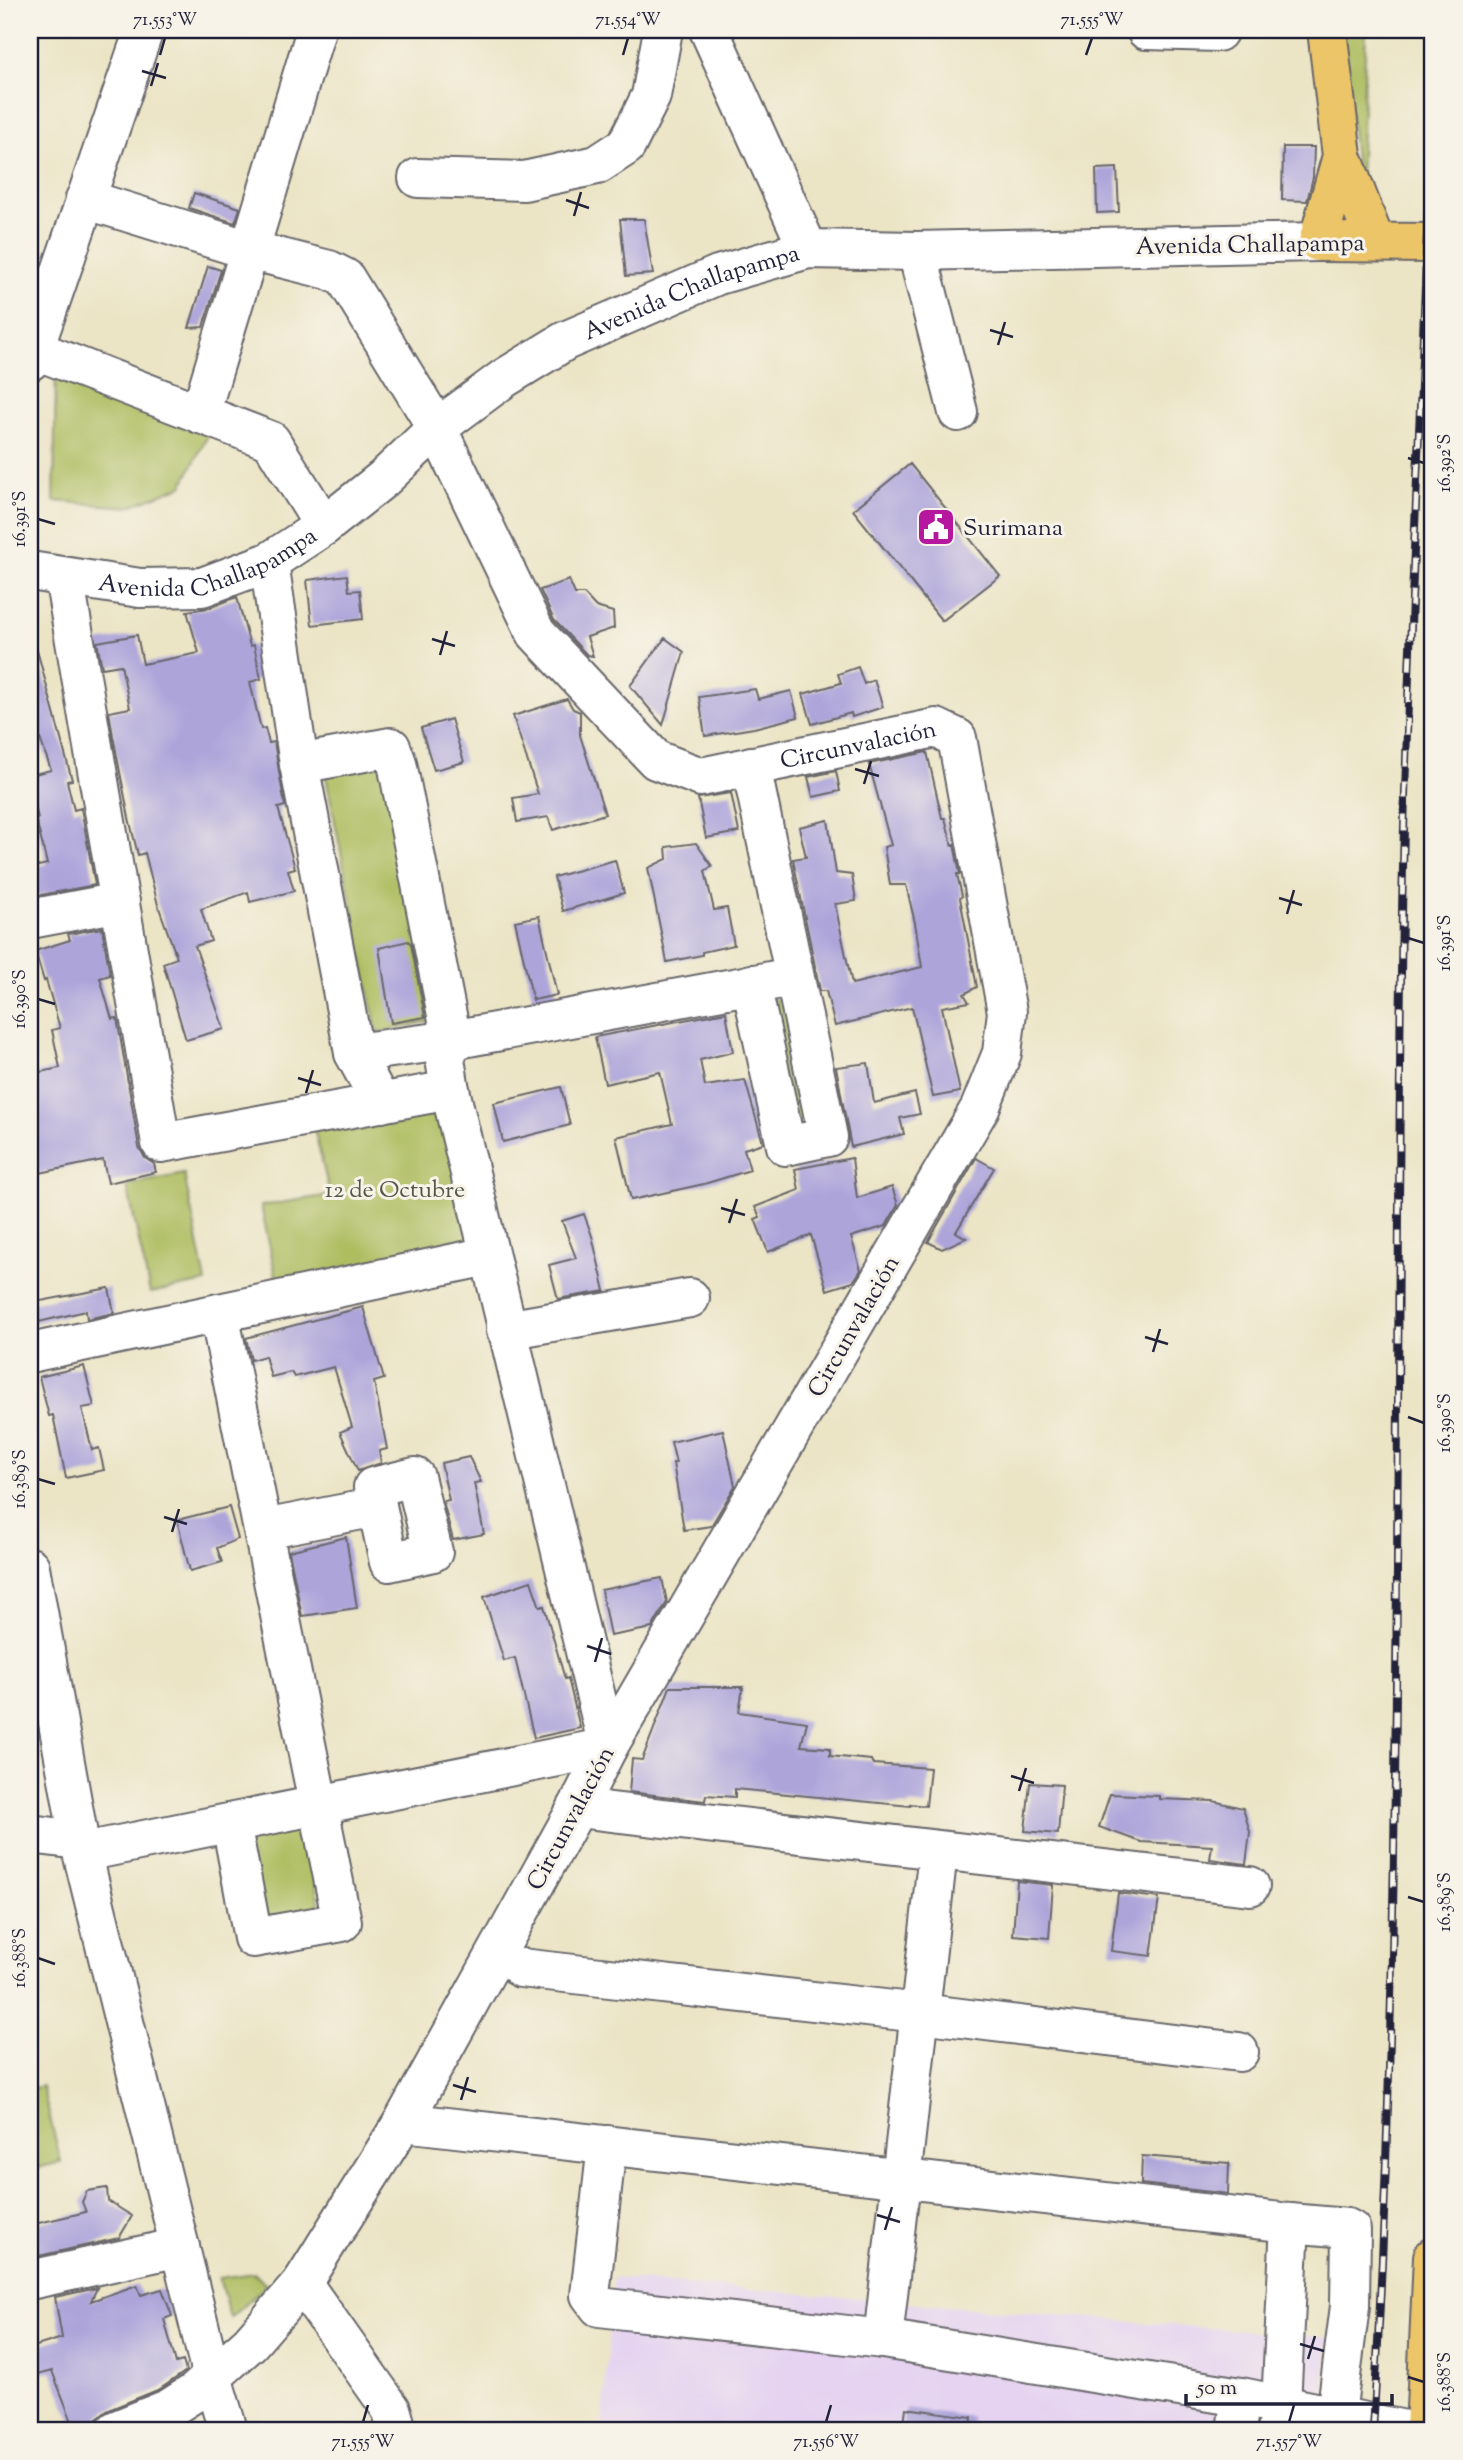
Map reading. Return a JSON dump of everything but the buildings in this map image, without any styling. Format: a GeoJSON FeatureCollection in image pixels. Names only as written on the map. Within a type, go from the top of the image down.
{"type":"FeatureCollection","features":[{"type":"Feature","properties":{"kind":"main road"},"geometry":{"type":"LineString","coordinates":[[1327,30],[1342,156],[1375,242]]}},
{"type":"Feature","properties":{"kind":"main road"},"geometry":{"type":"LineString","coordinates":[[1318,242],[1342,156]]}},
{"type":"Feature","properties":{"kind":"main road","name":"Avenida Challapampa"},"geometry":{"type":"LineString","coordinates":[[1318,242],[1433,243]]}},
{"type":"Feature","properties":{"kind":"main road"},"geometry":{"type":"LineString","coordinates":[[1425,2430],[1433,2257]]}},
{"type":"Feature","properties":{"kind":"street"},"geometry":{"type":"LineString","coordinates":[[144,30],[32,355],[271,441],[324,526]]}},
{"type":"Feature","properties":{"kind":"street"},"geometry":{"type":"LineString","coordinates":[[200,414],[316,30]]}},
{"type":"Feature","properties":{"kind":"street"},"geometry":{"type":"LineString","coordinates":[[418,178],[524,181],[597,165],[626,146],[651,96],[663,30]]}},
{"type":"Feature","properties":{"kind":"street"},"geometry":{"type":"LineString","coordinates":[[709,30],[808,249]]}},
{"type":"Feature","properties":{"kind":"street"},"geometry":{"type":"LineString","coordinates":[[1146,30],[1219,30]]}},
{"type":"Feature","properties":{"kind":"street","name":"Circunvalación"},"geometry":{"type":"LineString","coordinates":[[85,199],[249,250],[329,270],[345,278],[436,428],[536,633],[656,760],[701,777],[936,728],[957,738],[1007,1012],[1002,1053],[980,1108],[608,1747],[403,2122],[302,2283],[276,2316],[212,2377],[170,2408],[116,2430]]}},
{"type":"Feature","properties":{"kind":"street","name":"Avenida Challapampa"},"geometry":{"type":"LineString","coordinates":[[47,574],[140,588],[202,587],[269,562],[324,526],[383,480],[436,428],[503,379],[565,341],[718,275],[808,249],[917,251],[1318,242]]}},
{"type":"Feature","properties":{"kind":"street"},"geometry":{"type":"LineString","coordinates":[[917,251],[958,412]]}},
{"type":"Feature","properties":{"kind":"street"},"geometry":{"type":"LineString","coordinates":[[269,562],[299,764],[354,1053],[381,1103]]}},
{"type":"Feature","properties":{"kind":"street"},"geometry":{"type":"LineString","coordinates":[[47,574],[120,902],[161,1143],[450,1090]]}},
{"type":"Feature","properties":{"kind":"street"},"geometry":{"type":"LineString","coordinates":[[30,1834],[81,1846],[231,1823],[608,1747],[450,1090],[445,1059],[452,1040],[400,776],[391,747],[299,764]]}},
{"type":"Feature","properties":{"kind":"street"},"geometry":{"type":"LineString","coordinates":[[751,766],[828,1137],[786,1146],[751,984]]}},
{"type":"Feature","properties":{"kind":"street"},"geometry":{"type":"LineString","coordinates":[[30,919],[120,902]]}},
{"type":"Feature","properties":{"kind":"street"},"geometry":{"type":"LineString","coordinates":[[354,1053],[452,1040],[794,976]]}},
{"type":"Feature","properties":{"kind":"street"},"geometry":{"type":"LineString","coordinates":[[30,1353],[488,1256]]}},
{"type":"Feature","properties":{"kind":"street"},"geometry":{"type":"LineString","coordinates":[[506,1330],[690,1298]]}},
{"type":"Feature","properties":{"kind":"street"},"geometry":{"type":"LineString","coordinates":[[219,1313],[321,1805],[342,1922],[253,1938],[231,1823]]}},
{"type":"Feature","properties":{"kind":"street"},"geometry":{"type":"LineString","coordinates":[[264,1528],[377,1507]]}},
{"type":"Feature","properties":{"kind":"street"},"geometry":{"type":"LineString","coordinates":[[30,1567],[81,1846],[212,2377],[228,2430]]}},
{"type":"Feature","properties":{"kind":"street"},"geometry":{"type":"LineString","coordinates":[[577,1808],[938,1852],[1250,1886]]}},
{"type":"Feature","properties":{"kind":"street"},"geometry":{"type":"LineString","coordinates":[[883,2339],[938,1852]]}},
{"type":"Feature","properties":{"kind":"street"},"geometry":{"type":"LineString","coordinates":[[521,1968],[1239,2052]]}},
{"type":"Feature","properties":{"kind":"street"},"geometry":{"type":"LineString","coordinates":[[403,2122],[1351,2230],[1349,2306],[1335,2423]]}},
{"type":"Feature","properties":{"kind":"street"},"geometry":{"type":"LineString","coordinates":[[607,2145],[590,2295],[599,2307],[883,2339],[1238,2413],[1277,2424],[1335,2423],[1405,2430]]}},
{"type":"Feature","properties":{"kind":"street"},"geometry":{"type":"LineString","coordinates":[[1277,2424],[1290,2223]]}},
{"type":"Feature","properties":{"kind":"street"},"geometry":{"type":"LineString","coordinates":[[30,2280],[180,2247]]}},
{"type":"Feature","properties":{"kind":"street"},"geometry":{"type":"LineString","coordinates":[[302,2283],[390,2409],[397,2430]]}},
{"type":"Feature","properties":{"kind":"shaded area"},"geometry":{"type":"Polygon","coordinates":[[[613,2278],[1329,2338],[1319,2430],[602,2430],[613,2278]]]}},
{"type":"Feature","properties":{"kind":"green space"},"geometry":{"type":"Polygon","coordinates":[[[1366,31],[1359,205],[1343,32],[1366,31]]]}},
{"type":"Feature","properties":{"kind":"green space"},"geometry":{"type":"Polygon","coordinates":[[[56,354],[219,414],[182,486],[128,507],[54,501],[56,354]]]}},
{"type":"Feature","properties":{"kind":"green space"},"geometry":{"type":"Polygon","coordinates":[[[383,758],[443,1018],[377,1033],[325,772],[383,758]]]}},
{"type":"Feature","properties":{"kind":"green space"},"geometry":{"type":"Polygon","coordinates":[[[786,998],[812,1122],[794,1126],[767,1002],[786,998]]]}},
{"type":"Feature","properties":{"kind":"green space","name":"12 de Octubre"},"geometry":{"type":"Polygon","coordinates":[[[439,1101],[474,1244],[277,1281],[261,1206],[330,1195],[313,1124],[439,1101]]]}},
{"type":"Feature","properties":{"kind":"green space"},"geometry":{"type":"Polygon","coordinates":[[[184,1174],[206,1282],[150,1293],[127,1185],[184,1174]]]}},
{"type":"Feature","properties":{"kind":"green space"},"geometry":{"type":"Polygon","coordinates":[[[304,1827],[322,1918],[260,1930],[243,1838],[304,1827]]]}},
{"type":"Feature","properties":{"kind":"green space"},"geometry":{"type":"Polygon","coordinates":[[[42,2086],[61,2162],[30,2170],[30,2089],[42,2086]]]}},
{"type":"Feature","properties":{"kind":"green space"},"geometry":{"type":"Polygon","coordinates":[[[254,2273],[266,2285],[230,2318],[219,2278],[254,2273]]]}},
{"type":"Feature","properties":{"kind":"railway"},"geometry":{"type":"LineString","coordinates":[[1373,2430],[1383,2248],[1393,1884],[1403,859],[1433,55]]}},
{"type":"Feature","properties":{"kind":"place","name":"Surimana"},"geometry":{"type":"Point","coordinates":[936,527]}}]}
